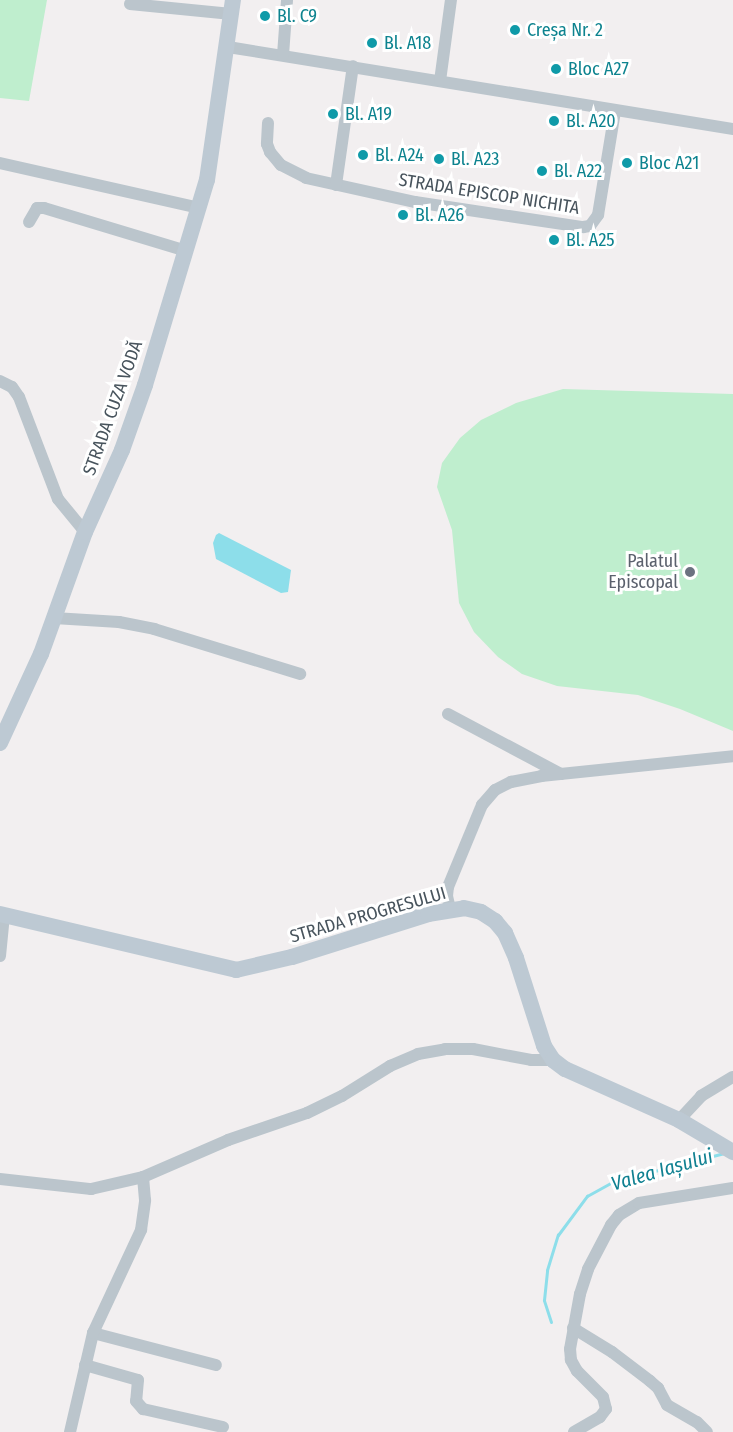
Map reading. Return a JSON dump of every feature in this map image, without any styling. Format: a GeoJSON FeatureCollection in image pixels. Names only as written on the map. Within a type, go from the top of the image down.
{"type":"FeatureCollection","features":[{"type":"Feature","properties":{"kind":"street"},"geometry":{"type":"LineString","coordinates":[[283,56],[287,0]]}},
{"type":"Feature","properties":{"kind":"street"},"geometry":{"type":"LineString","coordinates":[[440,81],[451,0]]}},
{"type":"Feature","properties":{"kind":"street","name":"STRADA CUZA VODĂ"},"geometry":{"type":"LineString","coordinates":[[0,743],[28,686],[85,532],[135,416],[200,208],[211,161],[232,7],[130,4]]}},
{"type":"Feature","properties":{"kind":"street"},"geometry":{"type":"LineString","coordinates":[[228,47],[733,129]]}},
{"type":"Feature","properties":{"kind":"street"},"geometry":{"type":"LineString","coordinates":[[336,185],[353,66]]}},
{"type":"Feature","properties":{"kind":"street","name":"STRADA EPISCOP NICHITA"},"geometry":{"type":"LineString","coordinates":[[268,123],[267,144],[281,165],[306,178],[415,202],[570,226],[590,226],[598,215],[615,111]]}},
{"type":"Feature","properties":{"kind":"street"},"geometry":{"type":"LineString","coordinates":[[0,163],[200,208]]}},
{"type":"Feature","properties":{"kind":"street"},"geometry":{"type":"LineString","coordinates":[[29,222],[37,208],[44,208],[186,251]]}},
{"type":"Feature","properties":{"kind":"street"},"geometry":{"type":"LineString","coordinates":[[0,381],[12,387],[19,397],[58,499],[85,532]]}},
{"type":"Feature","properties":{"kind":"street"},"geometry":{"type":"LineString","coordinates":[[54,618],[109,621],[154,629],[300,674]]}},
{"type":"Feature","properties":{"kind":"street"},"geometry":{"type":"LineString","coordinates":[[448,714],[561,774]]}},
{"type":"Feature","properties":{"kind":"street"},"geometry":{"type":"LineString","coordinates":[[450,909],[447,892],[487,796],[511,782],[561,774],[733,756]]}},
{"type":"Feature","properties":{"kind":"street","name":"STRADA PROGRESULUI"},"geometry":{"type":"LineString","coordinates":[[2,914],[236,970],[258,967],[450,909],[481,912],[495,921],[505,933],[516,958],[544,1046],[553,1060]]}},
{"type":"Feature","properties":{"kind":"street"},"geometry":{"type":"LineString","coordinates":[[0,956],[2,914]]}},
{"type":"Feature","properties":{"kind":"street"},"geometry":{"type":"LineString","coordinates":[[0,1179],[91,1189],[143,1177],[228,1140],[306,1113],[342,1096],[390,1066],[418,1054],[445,1049],[473,1049],[531,1060],[553,1060],[565,1069],[679,1120],[733,1152]]}},
{"type":"Feature","properties":{"kind":"street"},"geometry":{"type":"LineString","coordinates":[[679,1120],[701,1096],[733,1077]]}},
{"type":"Feature","properties":{"kind":"street"},"geometry":{"type":"LineString","coordinates":[[70,1432],[93,1333],[141,1230],[145,1200],[143,1177]]}},
{"type":"Feature","properties":{"kind":"street"},"geometry":{"type":"LineString","coordinates":[[574,1432],[605,1413],[607,1402],[577,1371],[571,1360],[573,1328],[588,1269],[619,1215],[646,1201],[693,1196],[733,1188]]}},
{"type":"Feature","properties":{"kind":"street"},"geometry":{"type":"LineString","coordinates":[[573,1328],[612,1352],[650,1381],[658,1388],[667,1405],[697,1422],[707,1432]]}},
{"type":"Feature","properties":{"kind":"street"},"geometry":{"type":"LineString","coordinates":[[93,1333],[216,1365]]}},
{"type":"Feature","properties":{"kind":"street"},"geometry":{"type":"LineString","coordinates":[[86,1365],[138,1380],[136,1401],[143,1409],[223,1427]]}},
{"type":"Feature","properties":{"kind":"green space"},"geometry":{"type":"Polygon","coordinates":[[[0,0],[47,0],[29,101],[0,98],[0,0]]]}},
{"type":"Feature","properties":{"kind":"green space"},"geometry":{"type":"Polygon","coordinates":[[[563,389],[733,394],[733,731],[638,695],[557,686],[522,674],[498,657],[474,632],[459,603],[452,530],[437,487],[442,463],[460,438],[481,420],[516,403],[563,389]]]}},
{"type":"Feature","properties":{"kind":"water"},"geometry":{"type":"Polygon","coordinates":[[[219,533],[291,570],[288,592],[281,593],[216,559],[213,543],[219,533]]]}},
{"type":"Feature","properties":{"kind":"waterway","name":"Valea Iașului"},"geometry":{"type":"LineString","coordinates":[[551,1322],[544,1300],[547,1270],[558,1235],[587,1196],[612,1182],[724,1153]]}},
{"type":"Feature","properties":{"kind":"place","name":"Bl. C9"},"geometry":{"type":"Point","coordinates":[265,16]}},
{"type":"Feature","properties":{"kind":"place","name":"Creșa Nr. 2"},"geometry":{"type":"Point","coordinates":[515,30]}},
{"type":"Feature","properties":{"kind":"place","name":"Bl. A18"},"geometry":{"type":"Point","coordinates":[372,43]}},
{"type":"Feature","properties":{"kind":"place","name":"Bloc A27"},"geometry":{"type":"Point","coordinates":[556,69]}},
{"type":"Feature","properties":{"kind":"place","name":"Bl. A19"},"geometry":{"type":"Point","coordinates":[333,114]}},
{"type":"Feature","properties":{"kind":"place","name":"Bl. A20"},"geometry":{"type":"Point","coordinates":[554,121]}},
{"type":"Feature","properties":{"kind":"place","name":"Bl. A24"},"geometry":{"type":"Point","coordinates":[363,155]}},
{"type":"Feature","properties":{"kind":"place","name":"Bl. A23"},"geometry":{"type":"Point","coordinates":[439,159]}},
{"type":"Feature","properties":{"kind":"place","name":"Bloc A21"},"geometry":{"type":"Point","coordinates":[627,163]}},
{"type":"Feature","properties":{"kind":"place","name":"Bl. A22"},"geometry":{"type":"Point","coordinates":[542,171]}},
{"type":"Feature","properties":{"kind":"place","name":"Bl. A26"},"geometry":{"type":"Point","coordinates":[403,215]}},
{"type":"Feature","properties":{"kind":"place","name":"Bl. A25"},"geometry":{"type":"Point","coordinates":[554,240]}},
{"type":"Feature","properties":{"kind":"place","name":"Palatul Episcopal"},"geometry":{"type":"Point","coordinates":[690,572]}}]}
